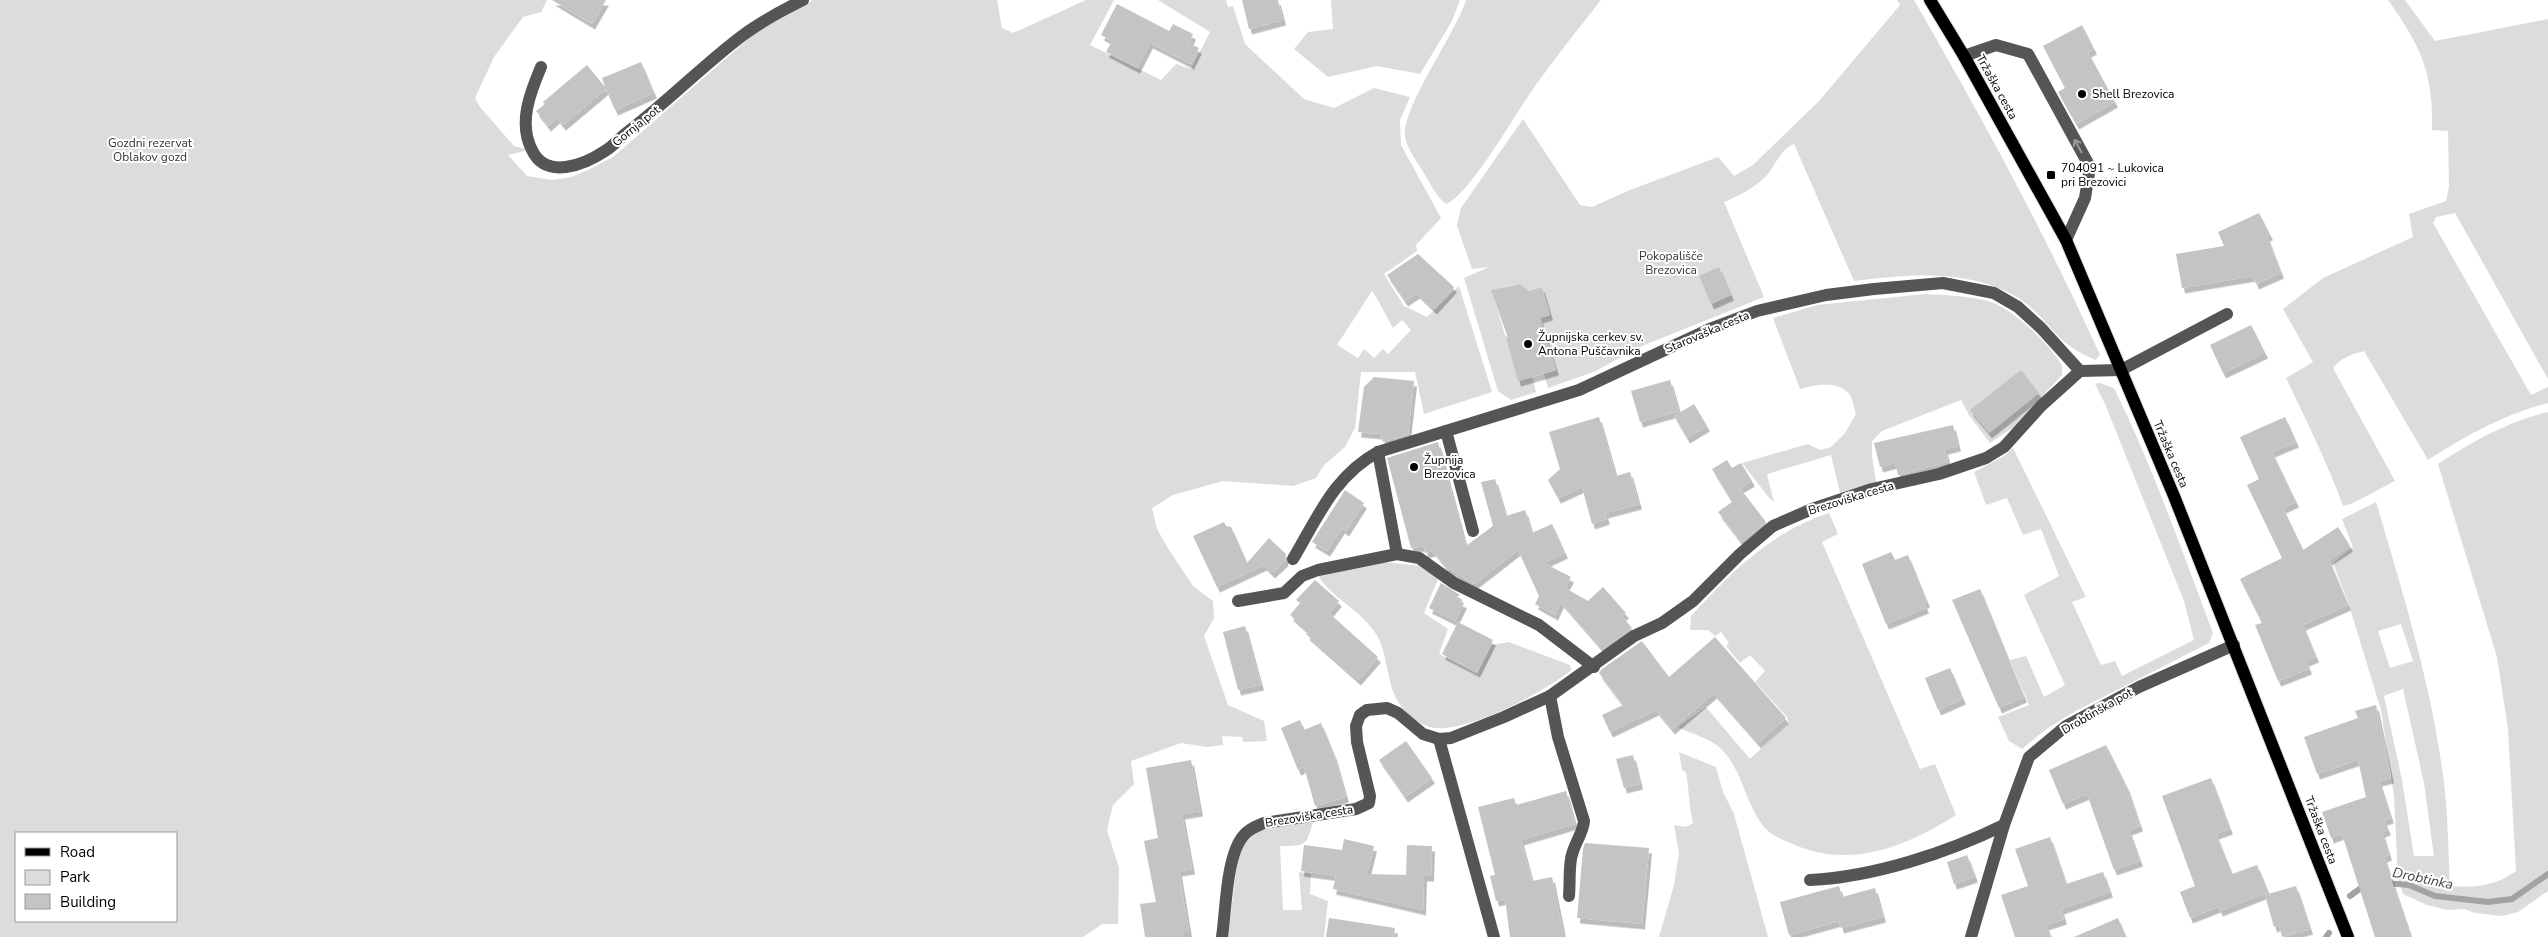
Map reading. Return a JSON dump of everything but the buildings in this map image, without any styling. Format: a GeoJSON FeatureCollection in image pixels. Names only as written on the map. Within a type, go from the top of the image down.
{"type":"FeatureCollection","features":[{"type":"Feature","properties":{"kind":"main road","name":"Tržaška cesta"},"geometry":{"type":"LineString","coordinates":[[1930,0],[1964,56],[2066,240],[2234,645],[2348,937]]}},
{"type":"Feature","properties":{"kind":"street","name":"Gornja pot"},"geometry":{"type":"LineString","coordinates":[[541,67],[529,95],[525,121],[528,141],[541,162],[560,169],[605,151],[651,115],[739,38],[778,12],[803,0]]}},
{"type":"Feature","properties":{"kind":"street"},"geometry":{"type":"LineString","coordinates":[[1964,56],[1996,45],[2028,54],[2090,166],[2085,198],[2066,240]]}},
{"type":"Feature","properties":{"kind":"street","name":"Starovaška cesta"},"geometry":{"type":"LineString","coordinates":[[1293,559],[1339,482],[1361,462],[1378,452],[1579,390],[1712,328],[1757,311],[1826,295],[1874,288],[1943,284],[1994,293],[2018,307],[2041,328],[2080,371]]}},
{"type":"Feature","properties":{"kind":"street"},"geometry":{"type":"LineString","coordinates":[[2080,371],[2121,370],[2227,314]]}},
{"type":"Feature","properties":{"kind":"street","name":"Brezoviška cesta"},"geometry":{"type":"LineString","coordinates":[[1222,937],[1232,861],[1243,835],[1251,828],[1264,823],[1356,809],[1369,803],[1370,796],[1357,742],[1356,726],[1360,716],[1368,710],[1386,708],[1398,713],[1423,734],[1439,739],[1460,735],[1550,696],[1594,667],[1634,636],[1662,623],[1693,601],[1740,554],[1773,526],[1812,509],[1863,492],[1939,474],[1986,458],[2004,447],[2041,406],[2080,371]]}},
{"type":"Feature","properties":{"kind":"street"},"geometry":{"type":"LineString","coordinates":[[1446,431],[1473,530]]}},
{"type":"Feature","properties":{"kind":"street"},"geometry":{"type":"LineString","coordinates":[[1378,452],[1397,554]]}},
{"type":"Feature","properties":{"kind":"street"},"geometry":{"type":"LineString","coordinates":[[1238,600],[1284,593],[1302,576],[1318,570],[1397,554],[1419,558],[1454,584],[1539,625],[1594,667]]}},
{"type":"Feature","properties":{"kind":"street","name":"Drobtinška pot"},"geometry":{"type":"LineString","coordinates":[[1971,937],[2004,825],[2029,757],[2066,726],[2139,687],[2234,645]]}},
{"type":"Feature","properties":{"kind":"street"},"geometry":{"type":"LineString","coordinates":[[1550,696],[1558,737],[1584,821],[1584,829],[1576,838],[1570,859],[1569,896]]}},
{"type":"Feature","properties":{"kind":"street"},"geometry":{"type":"LineString","coordinates":[[1439,739],[1494,937]]}},
{"type":"Feature","properties":{"kind":"street"},"geometry":{"type":"LineString","coordinates":[[1810,880],[1839,878],[1919,858],[2004,825]]}},
{"type":"Feature","properties":{"kind":"green space","name":"Gozdni rezervat Oblakov gozd"},"geometry":{"type":"Polygon","coordinates":[[[0,0],[547,0],[541,12],[523,17],[494,57],[475,98],[480,107],[514,146],[529,150],[508,155],[527,176],[552,180],[571,177],[613,157],[754,34],[813,0],[997,0],[1002,28],[1013,33],[1086,0],[1114,0],[1090,45],[1161,80],[1176,64],[1191,69],[1210,32],[1158,0],[1226,0],[1228,7],[1233,6],[1245,44],[1304,99],[1334,108],[1374,88],[1410,97],[1400,120],[1401,145],[1441,218],[1416,245],[1417,251],[1384,274],[1404,306],[1427,317],[1459,286],[1492,392],[1424,414],[1415,372],[1361,372],[1355,428],[1345,447],[1324,465],[1316,478],[1293,486],[1223,481],[1173,495],[1152,508],[1157,529],[1169,550],[1193,586],[1213,601],[1214,618],[1204,636],[1228,705],[1264,721],[1267,741],[1243,742],[1242,737],[1222,736],[1223,745],[1207,747],[1181,743],[1131,761],[1134,784],[1113,805],[1107,830],[1119,868],[1118,924],[1102,924],[1083,937],[0,937],[0,0]],[[1372,291],[1337,345],[1358,358],[1364,349],[1374,358],[1383,349],[1388,354],[1411,330],[1402,320],[1393,328],[1372,291]]]}},
{"type":"Feature","properties":{"kind":"green space"},"geometry":{"type":"Polygon","coordinates":[[[1331,0],[1460,0],[1452,21],[1420,74],[1377,66],[1328,77],[1294,49],[1308,32],[1333,29],[1331,0]]]}},
{"type":"Feature","properties":{"kind":"green space"},"geometry":{"type":"Polygon","coordinates":[[[1466,0],[1601,0],[1536,85],[1478,173],[1455,198],[1446,204],[1436,193],[1412,154],[1405,136],[1406,123],[1420,89],[1452,31],[1466,0]]]}},
{"type":"Feature","properties":{"kind":"green space","name":"Pokopališče Brezovica"},"geometry":{"type":"Polygon","coordinates":[[[1897,0],[1914,0],[1964,87],[2035,220],[2079,309],[2100,355],[2095,360],[2077,351],[2065,342],[2024,302],[2005,291],[1985,283],[1942,276],[1897,277],[1854,281],[1794,144],[1784,151],[1760,182],[1724,202],[1764,297],[1637,348],[1596,371],[1548,388],[1544,374],[1556,370],[1540,318],[1550,315],[1542,287],[1529,291],[1519,284],[1499,288],[1495,301],[1518,380],[1532,377],[1536,392],[1511,400],[1498,391],[1464,278],[1489,267],[1472,269],[1457,226],[1461,208],[1523,119],[1580,205],[1592,207],[1630,190],[1718,157],[1734,176],[1753,165],[1820,100],[1900,5],[1897,0]]]}},
{"type":"Feature","properties":{"kind":"green space"},"geometry":{"type":"Polygon","coordinates":[[[2388,0],[2405,0],[2435,41],[2548,19],[2548,379],[2455,213],[2436,217],[2433,223],[2531,395],[2548,387],[2548,403],[2516,413],[2486,427],[2428,460],[2364,351],[2347,357],[2333,368],[2395,481],[2353,503],[2343,506],[2323,457],[2286,378],[2313,362],[2283,309],[2323,278],[2413,237],[2409,214],[2446,201],[2449,187],[2448,131],[2432,130],[2430,92],[2423,60],[2409,31],[2388,0]]]}},
{"type":"Feature","properties":{"kind":"green space"},"geometry":{"type":"Polygon","coordinates":[[[1925,294],[1975,298],[2000,306],[2040,337],[2062,365],[2062,375],[2014,427],[1990,443],[1969,415],[1961,400],[1882,431],[1872,441],[1876,482],[1840,493],[1831,455],[1767,474],[1774,502],[1742,463],[1808,444],[1820,450],[1831,447],[1845,433],[1856,414],[1850,395],[1840,387],[1820,385],[1800,389],[1773,318],[1817,305],[1925,294]]]}},
{"type":"Feature","properties":{"kind":"green space"},"geometry":{"type":"Polygon","coordinates":[[[2100,383],[2114,388],[2142,448],[2213,633],[2209,643],[2072,713],[2045,730],[2022,749],[2009,741],[1998,717],[2029,705],[2010,660],[2026,656],[2044,697],[2065,685],[2024,595],[2059,576],[2041,529],[2023,535],[2007,498],[1986,505],[1974,472],[2004,456],[2013,448],[2086,597],[2072,602],[2101,665],[2115,661],[2122,676],[2194,640],[2184,601],[2105,404],[2095,384],[2100,383]]]}},
{"type":"Feature","properties":{"kind":"green space"},"geometry":{"type":"Polygon","coordinates":[[[2548,412],[2548,891],[2518,912],[2502,916],[2475,913],[2464,909],[2447,910],[2427,905],[2403,894],[2398,878],[2394,796],[2381,710],[2349,605],[2333,563],[2353,547],[2342,519],[2376,502],[2414,634],[2430,700],[2446,797],[2450,886],[2468,887],[2501,880],[2516,871],[2508,729],[2497,657],[2438,464],[2491,433],[2548,412]],[[2401,624],[2378,631],[2390,668],[2413,661],[2401,624]],[[2403,689],[2384,696],[2402,780],[2414,856],[2434,856],[2424,783],[2403,689]]]}},
{"type":"Feature","properties":{"kind":"green space"},"geometry":{"type":"Polygon","coordinates":[[[1829,513],[1838,534],[1822,542],[1920,769],[1935,764],[1956,815],[1899,844],[1878,851],[1858,854],[1837,855],[1816,852],[1780,839],[1772,834],[1764,827],[1755,814],[1737,773],[1719,747],[1678,727],[1706,707],[1750,759],[1789,723],[1787,717],[1755,682],[1765,671],[1750,655],[1740,663],[1726,646],[1729,643],[1721,632],[1715,636],[1708,630],[1690,630],[1691,616],[1753,555],[1788,531],[1829,513]]]}},
{"type":"Feature","properties":{"kind":"green space"},"geometry":{"type":"Polygon","coordinates":[[[1384,562],[1421,566],[1438,579],[1424,613],[1448,629],[1439,654],[1477,674],[1492,645],[1509,642],[1570,665],[1571,670],[1543,689],[1487,717],[1451,727],[1436,728],[1420,723],[1406,712],[1395,695],[1382,648],[1374,631],[1368,623],[1329,590],[1318,575],[1384,562]]]}},
{"type":"Feature","properties":{"kind":"green space"},"geometry":{"type":"Polygon","coordinates":[[[1679,752],[1716,767],[1723,792],[1734,814],[1768,937],[1659,937],[1674,885],[1679,853],[1674,825],[1686,827],[1693,823],[1686,772],[1682,770],[1679,752]]]}},
{"type":"Feature","properties":{"kind":"green space"},"geometry":{"type":"Polygon","coordinates":[[[1313,821],[1307,840],[1304,843],[1295,846],[1280,846],[1283,910],[1302,910],[1299,872],[1311,874],[1310,894],[1328,901],[1324,937],[1228,937],[1237,863],[1245,842],[1259,831],[1287,823],[1313,821]]]}},
{"type":"Feature","properties":{"kind":"waterway","name":"Drobtinka"},"geometry":{"type":"LineString","coordinates":[[2386,883],[2409,885],[2435,896],[2488,902],[2512,899],[2548,874]]}},
{"type":"Feature","properties":{"kind":"waterway","name":"Drobtinka"},"geometry":{"type":"LineString","coordinates":[[2350,896],[2365,885]]}},
{"type":"Feature","properties":{"kind":"waterway","name":"Drobtinka"},"geometry":{"type":"LineString","coordinates":[[2326,937],[2329,933]]}},
{"type":"Feature","properties":{"kind":"place","name":"Shell Brezovica"},"geometry":{"type":"Point","coordinates":[2082,94]}},
{"type":"Feature","properties":{"kind":"place","name":"704091 ~ Lukovica pri Brezovici"},"geometry":{"type":"Point","coordinates":[2051,175]}},
{"type":"Feature","properties":{"kind":"place","name":"Župnijska cerkev sv. Antona Puščavnika"},"geometry":{"type":"Point","coordinates":[1528,344]}},
{"type":"Feature","properties":{"kind":"place","name":"Župnija Brezovica"},"geometry":{"type":"Point","coordinates":[1414,467]}}]}
